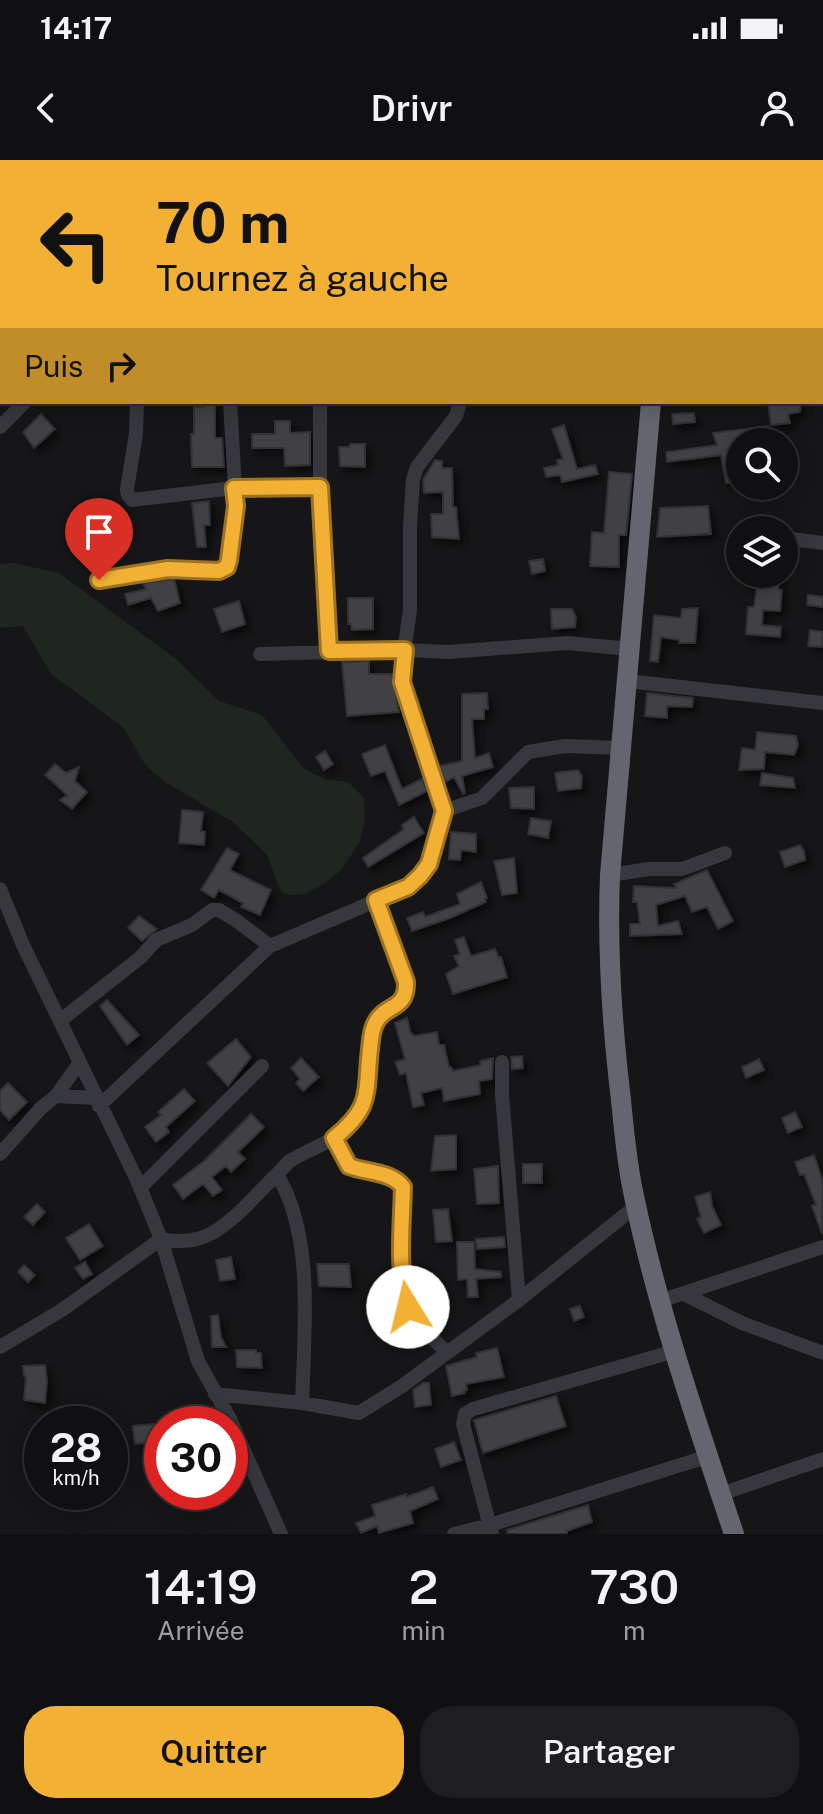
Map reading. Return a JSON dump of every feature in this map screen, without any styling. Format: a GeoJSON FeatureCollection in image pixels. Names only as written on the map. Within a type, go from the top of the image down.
{"type":"FeatureCollection","features":[{"type":"Feature","properties":{"kind":"highway"},"geometry":{"type":"LineString","coordinates":[[651,404],[610,875],[608,930],[616,1060],[636,1206],[660,1301],[734,1534]]}},
{"type":"Feature","properties":{"kind":"street"},"geometry":{"type":"LineString","coordinates":[[0,427],[23,404]]}},
{"type":"Feature","properties":{"kind":"street"},"geometry":{"type":"LineString","coordinates":[[137,404],[136,434],[127,489],[132,500],[234,488],[320,487]]}},
{"type":"Feature","properties":{"kind":"street"},"geometry":{"type":"LineString","coordinates":[[99,580],[168,569],[219,571],[227,567],[236,506],[230,404]]}},
{"type":"Feature","properties":{"kind":"street"},"geometry":{"type":"LineString","coordinates":[[320,404],[320,487],[329,651]]}},
{"type":"Feature","properties":{"kind":"street"},"geometry":{"type":"LineString","coordinates":[[97,1102],[270,946],[408,887],[429,864],[444,811],[402,682],[410,610],[413,479],[417,467],[456,416],[459,404]]}},
{"type":"Feature","properties":{"kind":"street"},"geometry":{"type":"LineString","coordinates":[[798,540],[823,543]]}},
{"type":"Feature","properties":{"kind":"street"},"geometry":{"type":"LineString","coordinates":[[260,654],[405,650],[449,652],[567,643],[631,649]]}},
{"type":"Feature","properties":{"kind":"street"},"geometry":{"type":"LineString","coordinates":[[627,681],[823,703]]}},
{"type":"Feature","properties":{"kind":"street"},"geometry":{"type":"LineString","coordinates":[[444,811],[482,798],[528,752],[565,746],[621,748]]}},
{"type":"Feature","properties":{"kind":"street"},"geometry":{"type":"LineString","coordinates":[[610,875],[649,869],[682,869],[725,853]]}},
{"type":"Feature","properties":{"kind":"street"},"geometry":{"type":"LineString","coordinates":[[0,889],[23,945],[140,1188],[161,1239],[198,1361],[230,1419],[281,1534]]}},
{"type":"Feature","properties":{"kind":"street"},"geometry":{"type":"LineString","coordinates":[[0,1347],[62,1310],[161,1239],[177,1243],[197,1240],[213,1232],[243,1210],[287,1163],[334,1138],[352,1124],[363,1110],[376,1022],[382,1014],[401,1002],[406,993],[406,982],[376,900]]}},
{"type":"Feature","properties":{"kind":"street"},"geometry":{"type":"LineString","coordinates":[[61,1020],[128,968],[156,940],[192,925],[212,910],[219,910],[270,946]]}},
{"type":"Feature","properties":{"kind":"street"},"geometry":{"type":"LineString","coordinates":[[0,1154],[41,1108],[56,1096],[80,1062]]}},
{"type":"Feature","properties":{"kind":"street"},"geometry":{"type":"LineString","coordinates":[[502,1062],[519,1300]]}},
{"type":"Feature","properties":{"kind":"street"},"geometry":{"type":"LineString","coordinates":[[140,1188],[262,1066]]}},
{"type":"Feature","properties":{"kind":"street"},"geometry":{"type":"LineString","coordinates":[[56,1096],[97,1102]]}},
{"type":"Feature","properties":{"kind":"street"},"geometry":{"type":"LineString","coordinates":[[334,1138],[349,1166],[391,1177],[403,1187],[401,1253],[408,1307],[446,1352]]}},
{"type":"Feature","properties":{"kind":"street"},"geometry":{"type":"LineString","coordinates":[[277,1175],[294,1208],[300,1233],[304,1343],[302,1403]]}},
{"type":"Feature","properties":{"kind":"street"},"geometry":{"type":"LineString","coordinates":[[215,1394],[302,1403],[359,1413],[402,1386],[519,1300],[636,1206]]}},
{"type":"Feature","properties":{"kind":"street"},"geometry":{"type":"LineString","coordinates":[[660,1301],[686,1295],[823,1247]]}},
{"type":"Feature","properties":{"kind":"street"},"geometry":{"type":"LineString","coordinates":[[686,1295],[742,1323],[823,1353]]}},
{"type":"Feature","properties":{"kind":"street"},"geometry":{"type":"LineString","coordinates":[[491,1530],[463,1424],[465,1414],[473,1409],[675,1351]]}},
{"type":"Feature","properties":{"kind":"street"},"geometry":{"type":"LineString","coordinates":[[454,1534],[491,1530],[709,1456]]}},
{"type":"Feature","properties":{"kind":"street"},"geometry":{"type":"LineString","coordinates":[[721,1494],[823,1459]]}},
{"type":"Feature","properties":{"kind":"shaded area"},"geometry":{"type":"Polygon","coordinates":[[[13,563],[59,573],[176,659],[219,701],[262,715],[304,769],[325,779],[348,782],[364,798],[365,820],[360,842],[341,870],[324,884],[304,894],[281,892],[267,855],[233,822],[165,782],[146,766],[123,727],[51,674],[23,626],[0,628],[0,564],[13,563]]]}},
{"type":"Feature","properties":{"kind":"building"},"geometry":{"type":"Polygon","coordinates":[[[204,404],[215,404],[215,438],[222,438],[224,467],[192,467],[194,407],[204,407],[204,404]]]}},
{"type":"Feature","properties":{"kind":"building"},"geometry":{"type":"Polygon","coordinates":[[[768,404],[801,404],[800,412],[788,414],[790,423],[771,425],[768,404]]]}},
{"type":"Feature","properties":{"kind":"building"},"geometry":{"type":"Polygon","coordinates":[[[694,413],[695,422],[673,424],[672,414],[694,413]]]}},
{"type":"Feature","properties":{"kind":"building"},"geometry":{"type":"Polygon","coordinates":[[[41,414],[55,429],[34,448],[23,432],[41,414]]]}},
{"type":"Feature","properties":{"kind":"building"},"geometry":{"type":"Polygon","coordinates":[[[275,421],[290,421],[290,433],[310,432],[310,465],[285,466],[284,448],[252,448],[252,434],[275,434],[275,421]]]}},
{"type":"Feature","properties":{"kind":"building"},"geometry":{"type":"Polygon","coordinates":[[[564,425],[577,469],[595,465],[598,474],[562,482],[560,475],[546,477],[544,468],[558,465],[557,460],[563,459],[552,429],[564,425]]]}},
{"type":"Feature","properties":{"kind":"building"},"geometry":{"type":"Polygon","coordinates":[[[726,431],[726,483],[721,455],[667,462],[666,452],[717,445],[713,433],[726,431]]]}},
{"type":"Feature","properties":{"kind":"building"},"geometry":{"type":"Polygon","coordinates":[[[350,444],[365,444],[365,467],[340,466],[339,447],[349,447],[350,444]]]}},
{"type":"Feature","properties":{"kind":"building"},"geometry":{"type":"Polygon","coordinates":[[[435,460],[442,461],[442,468],[452,468],[453,507],[456,507],[459,539],[432,537],[431,514],[443,514],[443,492],[424,493],[423,480],[435,460]]]}},
{"type":"Feature","properties":{"kind":"building"},"geometry":{"type":"Polygon","coordinates":[[[609,472],[632,474],[626,535],[619,535],[619,567],[590,566],[592,532],[604,533],[609,472]]]}},
{"type":"Feature","properties":{"kind":"building"},"geometry":{"type":"Polygon","coordinates":[[[209,501],[210,525],[204,525],[206,547],[197,547],[192,503],[209,501]]]}},
{"type":"Feature","properties":{"kind":"building"},"geometry":{"type":"Polygon","coordinates":[[[708,506],[711,534],[657,537],[660,508],[708,506]]]}},
{"type":"Feature","properties":{"kind":"building"},"geometry":{"type":"Polygon","coordinates":[[[543,559],[545,571],[532,574],[529,561],[543,559]]]}},
{"type":"Feature","properties":{"kind":"building"},"geometry":{"type":"Polygon","coordinates":[[[174,579],[180,603],[158,611],[151,598],[128,605],[125,594],[146,589],[143,583],[174,579]]]}},
{"type":"Feature","properties":{"kind":"building"},"geometry":{"type":"Polygon","coordinates":[[[757,588],[782,590],[780,611],[763,610],[762,625],[781,627],[780,637],[746,634],[748,607],[754,607],[757,588]]]}},
{"type":"Feature","properties":{"kind":"building"},"geometry":{"type":"Polygon","coordinates":[[[808,595],[823,597],[823,607],[807,605],[808,595]]]}},
{"type":"Feature","properties":{"kind":"building"},"geometry":{"type":"Polygon","coordinates":[[[348,598],[373,598],[373,629],[352,630],[351,624],[348,624],[348,598]]]}},
{"type":"Feature","properties":{"kind":"building"},"geometry":{"type":"Polygon","coordinates":[[[239,601],[245,624],[222,632],[214,609],[239,601]]]}},
{"type":"Feature","properties":{"kind":"building"},"geometry":{"type":"Polygon","coordinates":[[[698,608],[695,643],[679,643],[679,640],[661,637],[658,662],[650,661],[654,615],[681,618],[682,609],[698,608]]]}},
{"type":"Feature","properties":{"kind":"building"},"geometry":{"type":"Polygon","coordinates":[[[551,609],[572,609],[576,617],[575,627],[552,629],[551,609]]]}},
{"type":"Feature","properties":{"kind":"building"},"geometry":{"type":"Polygon","coordinates":[[[810,630],[823,632],[822,647],[808,646],[810,630]]]}},
{"type":"Feature","properties":{"kind":"building"},"geometry":{"type":"Polygon","coordinates":[[[369,661],[369,674],[392,674],[399,712],[347,716],[342,662],[369,661]]]}},
{"type":"Feature","properties":{"kind":"building"},"geometry":{"type":"Polygon","coordinates":[[[487,693],[488,709],[484,709],[484,719],[472,719],[475,758],[489,753],[493,767],[462,776],[463,794],[454,777],[445,782],[439,766],[462,761],[462,694],[487,693]]]}},
{"type":"Feature","properties":{"kind":"building"},"geometry":{"type":"Polygon","coordinates":[[[647,693],[693,698],[692,707],[667,706],[667,718],[645,716],[647,693]]]}},
{"type":"Feature","properties":{"kind":"building"},"geometry":{"type":"Polygon","coordinates":[[[757,732],[796,736],[798,746],[794,755],[765,752],[764,769],[739,770],[742,748],[755,750],[757,732]]]}},
{"type":"Feature","properties":{"kind":"building"},"geometry":{"type":"Polygon","coordinates":[[[385,745],[402,789],[422,779],[427,791],[399,805],[385,771],[371,776],[362,754],[385,745]]]}},
{"type":"Feature","properties":{"kind":"building"},"geometry":{"type":"Polygon","coordinates":[[[325,751],[333,764],[324,770],[316,757],[325,751]]]}},
{"type":"Feature","properties":{"kind":"building"},"geometry":{"type":"Polygon","coordinates":[[[55,764],[66,773],[79,767],[75,781],[87,792],[72,809],[60,800],[67,795],[45,775],[55,764]]]}},
{"type":"Feature","properties":{"kind":"building"},"geometry":{"type":"Polygon","coordinates":[[[578,770],[582,776],[581,788],[558,791],[555,773],[578,770]]]}},
{"type":"Feature","properties":{"kind":"building"},"geometry":{"type":"Polygon","coordinates":[[[762,773],[793,778],[795,788],[760,785],[762,773]]]}},
{"type":"Feature","properties":{"kind":"building"},"geometry":{"type":"Polygon","coordinates":[[[534,787],[534,809],[511,808],[509,788],[534,787]]]}},
{"type":"Feature","properties":{"kind":"building"},"geometry":{"type":"Polygon","coordinates":[[[182,810],[203,812],[201,831],[205,832],[204,845],[179,843],[182,810]]]}},
{"type":"Feature","properties":{"kind":"building"},"geometry":{"type":"Polygon","coordinates":[[[414,817],[424,833],[368,867],[363,858],[404,829],[402,825],[414,817]]]}},
{"type":"Feature","properties":{"kind":"building"},"geometry":{"type":"Polygon","coordinates":[[[531,818],[551,821],[548,838],[528,834],[531,818]]]}},
{"type":"Feature","properties":{"kind":"building"},"geometry":{"type":"Polygon","coordinates":[[[451,832],[476,834],[476,852],[461,850],[460,860],[449,859],[451,832]]]}},
{"type":"Feature","properties":{"kind":"building"},"geometry":{"type":"Polygon","coordinates":[[[800,845],[805,860],[785,867],[780,852],[800,845]]]}},
{"type":"Feature","properties":{"kind":"building"},"geometry":{"type":"Polygon","coordinates":[[[227,848],[239,854],[230,870],[271,890],[260,915],[241,907],[243,903],[219,890],[214,898],[201,890],[227,848]]]}},
{"type":"Feature","properties":{"kind":"building"},"geometry":{"type":"Polygon","coordinates":[[[514,858],[517,893],[502,895],[494,861],[514,858]]]}},
{"type":"Feature","properties":{"kind":"building"},"geometry":{"type":"Polygon","coordinates":[[[707,870],[733,921],[718,929],[707,907],[692,912],[685,896],[656,905],[658,926],[678,921],[682,934],[630,936],[630,924],[640,924],[637,902],[633,902],[634,886],[676,888],[674,884],[707,870]]]}},
{"type":"Feature","properties":{"kind":"building"},"geometry":{"type":"Polygon","coordinates":[[[481,882],[486,902],[412,931],[407,918],[423,912],[425,917],[460,904],[457,894],[481,882]]]}},
{"type":"Feature","properties":{"kind":"building"},"geometry":{"type":"Polygon","coordinates":[[[139,916],[157,929],[142,941],[128,928],[139,916]]]}},
{"type":"Feature","properties":{"kind":"building"},"geometry":{"type":"Polygon","coordinates":[[[464,937],[471,956],[495,949],[507,977],[453,994],[446,974],[459,966],[454,956],[460,954],[455,940],[464,937]]]}},
{"type":"Feature","properties":{"kind":"building"},"geometry":{"type":"Polygon","coordinates":[[[107,1000],[139,1035],[127,1045],[100,1006],[107,1000]]]}},
{"type":"Feature","properties":{"kind":"building"},"geometry":{"type":"Polygon","coordinates":[[[407,1018],[414,1036],[437,1032],[439,1045],[444,1045],[449,1067],[453,1071],[481,1065],[480,1061],[493,1058],[492,1079],[479,1081],[480,1094],[444,1101],[442,1088],[421,1093],[424,1105],[413,1107],[406,1073],[400,1075],[395,1062],[405,1059],[395,1023],[407,1018]]]}},
{"type":"Feature","properties":{"kind":"building"},"geometry":{"type":"Polygon","coordinates":[[[236,1039],[251,1057],[228,1086],[207,1063],[236,1039]]]}},
{"type":"Feature","properties":{"kind":"building"},"geometry":{"type":"Polygon","coordinates":[[[522,1056],[523,1068],[512,1069],[511,1057],[522,1056]]]}},
{"type":"Feature","properties":{"kind":"building"},"geometry":{"type":"Polygon","coordinates":[[[301,1058],[319,1077],[303,1091],[296,1083],[300,1079],[291,1068],[301,1058]]]}},
{"type":"Feature","properties":{"kind":"building"},"geometry":{"type":"Polygon","coordinates":[[[759,1059],[764,1070],[746,1078],[742,1067],[759,1059]]]}},
{"type":"Feature","properties":{"kind":"building"},"geometry":{"type":"Polygon","coordinates":[[[8,1083],[27,1102],[9,1120],[0,1110],[0,1091],[8,1083]]]}},
{"type":"Feature","properties":{"kind":"building"},"geometry":{"type":"Polygon","coordinates":[[[184,1089],[195,1101],[166,1127],[169,1132],[156,1142],[145,1127],[161,1115],[158,1112],[184,1089]]]}},
{"type":"Feature","properties":{"kind":"building"},"geometry":{"type":"Polygon","coordinates":[[[795,1112],[802,1127],[788,1133],[782,1118],[795,1112]]]}},
{"type":"Feature","properties":{"kind":"building"},"geometry":{"type":"Polygon","coordinates":[[[251,1114],[264,1127],[238,1152],[245,1159],[231,1172],[226,1166],[212,1177],[222,1190],[213,1196],[203,1184],[183,1199],[173,1185],[204,1161],[251,1114]]]}},
{"type":"Feature","properties":{"kind":"building"},"geometry":{"type":"Polygon","coordinates":[[[456,1135],[456,1169],[431,1171],[435,1136],[456,1135]]]}},
{"type":"Feature","properties":{"kind":"building"},"geometry":{"type":"Polygon","coordinates":[[[814,1155],[823,1182],[822,1234],[812,1206],[816,1205],[804,1174],[800,1175],[795,1162],[814,1155]]]}},
{"type":"Feature","properties":{"kind":"building"},"geometry":{"type":"Polygon","coordinates":[[[523,1164],[542,1164],[542,1183],[523,1183],[523,1164]]]}},
{"type":"Feature","properties":{"kind":"building"},"geometry":{"type":"Polygon","coordinates":[[[498,1166],[499,1203],[477,1204],[474,1169],[498,1166]]]}},
{"type":"Feature","properties":{"kind":"building"},"geometry":{"type":"Polygon","coordinates":[[[710,1192],[712,1206],[721,1225],[704,1233],[697,1219],[701,1217],[695,1197],[710,1192]]]}},
{"type":"Feature","properties":{"kind":"building"},"geometry":{"type":"Polygon","coordinates":[[[37,1204],[45,1212],[33,1225],[24,1217],[37,1204]]]}},
{"type":"Feature","properties":{"kind":"building"},"geometry":{"type":"Polygon","coordinates":[[[448,1209],[452,1241],[436,1242],[433,1210],[448,1209]]]}},
{"type":"Feature","properties":{"kind":"building"},"geometry":{"type":"Polygon","coordinates":[[[89,1224],[103,1246],[80,1260],[66,1238],[89,1224]]]}},
{"type":"Feature","properties":{"kind":"building"},"geometry":{"type":"Polygon","coordinates":[[[504,1237],[505,1247],[477,1249],[476,1239],[504,1237]]]}},
{"type":"Feature","properties":{"kind":"building"},"geometry":{"type":"Polygon","coordinates":[[[457,1242],[474,1242],[475,1269],[501,1272],[501,1277],[476,1279],[478,1297],[468,1297],[467,1279],[458,1280],[457,1242]]]}},
{"type":"Feature","properties":{"kind":"building"},"geometry":{"type":"Polygon","coordinates":[[[231,1257],[235,1279],[220,1281],[216,1260],[231,1257]]]}},
{"type":"Feature","properties":{"kind":"building"},"geometry":{"type":"Polygon","coordinates":[[[85,1262],[92,1274],[83,1279],[75,1268],[85,1262]]]}},
{"type":"Feature","properties":{"kind":"building"},"geometry":{"type":"Polygon","coordinates":[[[317,1264],[349,1264],[351,1287],[319,1286],[317,1264]]]}},
{"type":"Feature","properties":{"kind":"building"},"geometry":{"type":"Polygon","coordinates":[[[24,1265],[35,1275],[28,1282],[18,1272],[24,1265]]]}},
{"type":"Feature","properties":{"kind":"building"},"geometry":{"type":"Polygon","coordinates":[[[580,1306],[584,1317],[574,1321],[570,1309],[580,1306]]]}},
{"type":"Feature","properties":{"kind":"building"},"geometry":{"type":"Polygon","coordinates":[[[218,1315],[221,1337],[226,1347],[212,1347],[211,1316],[218,1315]]]}},
{"type":"Feature","properties":{"kind":"building"},"geometry":{"type":"Polygon","coordinates":[[[497,1348],[504,1377],[466,1384],[465,1393],[452,1396],[446,1366],[497,1348]]]}},
{"type":"Feature","properties":{"kind":"building"},"geometry":{"type":"Polygon","coordinates":[[[236,1350],[261,1353],[262,1368],[237,1367],[236,1350]]]}},
{"type":"Feature","properties":{"kind":"building"},"geometry":{"type":"Polygon","coordinates":[[[45,1365],[45,1403],[24,1400],[26,1376],[23,1366],[45,1365]]]}},
{"type":"Feature","properties":{"kind":"building"},"geometry":{"type":"Polygon","coordinates":[[[423,1383],[429,1383],[431,1405],[415,1407],[413,1390],[423,1383]]]}},
{"type":"Feature","properties":{"kind":"building"},"geometry":{"type":"Polygon","coordinates":[[[556,1396],[566,1426],[483,1453],[474,1420],[556,1396]]]}},
{"type":"Feature","properties":{"kind":"building"},"geometry":{"type":"Polygon","coordinates":[[[144,1425],[144,1443],[135,1444],[133,1426],[144,1425]]]}},
{"type":"Feature","properties":{"kind":"building"},"geometry":{"type":"Polygon","coordinates":[[[454,1442],[461,1460],[441,1467],[435,1449],[454,1442]]]}},
{"type":"Feature","properties":{"kind":"building"},"geometry":{"type":"Polygon","coordinates":[[[433,1487],[438,1499],[410,1511],[413,1523],[379,1533],[377,1526],[361,1533],[356,1523],[375,1516],[372,1505],[433,1487]]]}},
{"type":"Feature","properties":{"kind":"building"},"geometry":{"type":"Polygon","coordinates":[[[588,1505],[592,1522],[567,1531],[567,1534],[508,1534],[507,1530],[588,1505]]]}},
{"type":"Feature","properties":{"kind":"route"},"geometry":{"type":"LineString","coordinates":[[99,580],[168,569],[219,571],[227,567],[229,560],[236,506],[234,488],[320,487],[329,651],[405,650],[402,682],[407,703],[444,811],[429,864],[420,876],[408,887],[376,900],[406,982],[406,993],[401,1002],[382,1014],[376,1022],[363,1110],[352,1124],[334,1138],[349,1166],[391,1177],[403,1187],[401,1253],[408,1307]]}}]}
